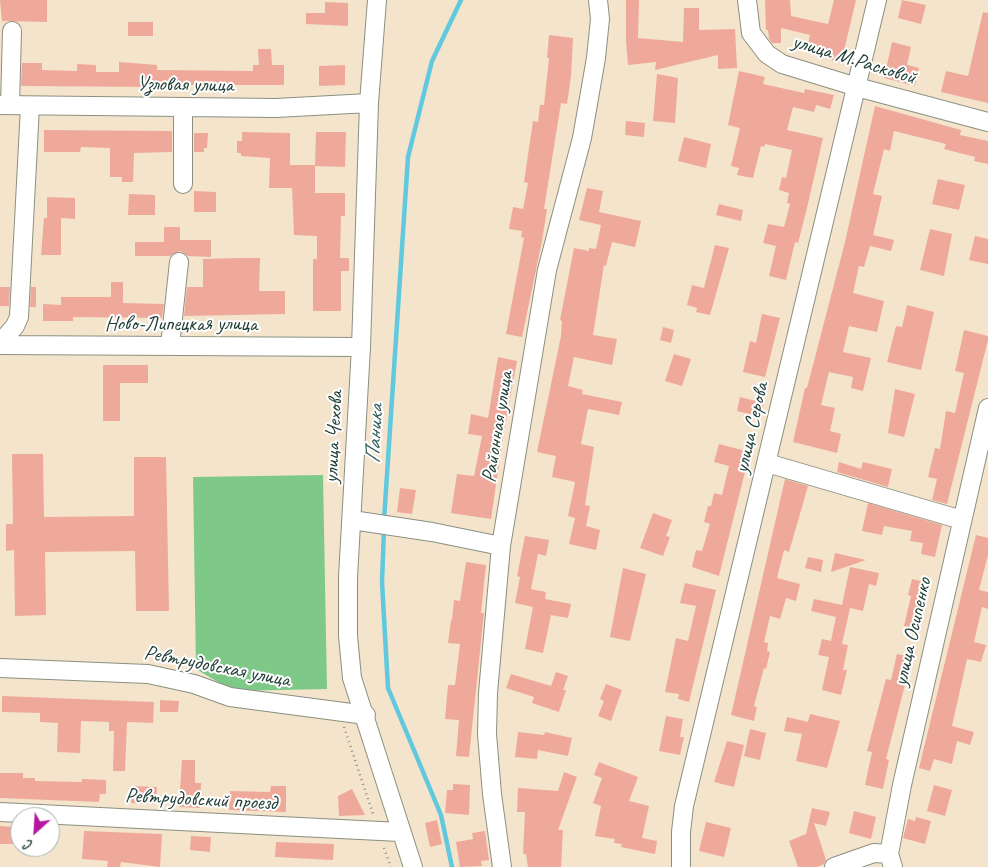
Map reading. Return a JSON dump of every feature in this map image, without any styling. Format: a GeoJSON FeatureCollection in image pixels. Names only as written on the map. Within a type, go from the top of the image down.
{"type":"FeatureCollection","features":[{"type":"Feature","properties":{"kind":"street","name":"улица Чехова"},"geometry":{"type":"LineString","coordinates":[[377,0],[369,103],[361,347],[348,577],[348,636],[352,678],[366,715],[412,867]]}},
{"type":"Feature","properties":{"kind":"street","name":"Районная улица"},"geometry":{"type":"LineString","coordinates":[[502,867],[492,794],[487,734],[488,693],[501,546],[547,270],[582,138],[596,58],[600,19],[598,0]]}},
{"type":"Feature","properties":{"kind":"street","name":"улица М.Расковой"},"geometry":{"type":"LineString","coordinates":[[747,0],[751,33],[766,54],[782,64],[857,87],[988,122]]}},
{"type":"Feature","properties":{"kind":"street","name":"улица Серова"},"geometry":{"type":"LineString","coordinates":[[681,867],[681,832],[684,806],[877,0]]}},
{"type":"Feature","properties":{"kind":"street"},"geometry":{"type":"LineString","coordinates":[[5,105],[12,31]]}},
{"type":"Feature","properties":{"kind":"street","name":"Узловая улица"},"geometry":{"type":"LineString","coordinates":[[5,105],[276,108],[369,103]]}},
{"type":"Feature","properties":{"kind":"street"},"geometry":{"type":"LineString","coordinates":[[0,344],[15,326],[19,317],[30,106]]}},
{"type":"Feature","properties":{"kind":"street"},"geometry":{"type":"LineString","coordinates":[[183,107],[183,184]]}},
{"type":"Feature","properties":{"kind":"street"},"geometry":{"type":"LineString","coordinates":[[170,346],[179,262]]}},
{"type":"Feature","properties":{"kind":"street","name":"Ново-Липецкая улица"},"geometry":{"type":"LineString","coordinates":[[0,344],[361,347]]}},
{"type":"Feature","properties":{"kind":"street","name":"улица Осипенко"},"geometry":{"type":"LineString","coordinates":[[891,861],[962,520],[988,408]]}},
{"type":"Feature","properties":{"kind":"street"},"geometry":{"type":"LineString","coordinates":[[767,464],[962,520]]}},
{"type":"Feature","properties":{"kind":"street"},"geometry":{"type":"LineString","coordinates":[[352,520],[432,532],[501,546]]}},
{"type":"Feature","properties":{"kind":"street","name":"Ревтрудовская улица"},"geometry":{"type":"LineString","coordinates":[[0,668],[148,674],[194,684],[230,697],[366,715]]}},
{"type":"Feature","properties":{"kind":"street","name":"Ревтрудовский проезд"},"geometry":{"type":"LineString","coordinates":[[0,812],[400,832]]}},
{"type":"Feature","properties":{"kind":"street"},"geometry":{"type":"LineString","coordinates":[[834,867],[874,853],[891,861]]}},
{"type":"Feature","properties":{"kind":"path"},"geometry":{"type":"LineString","coordinates":[[335,711],[348,736],[391,867]]}},
{"type":"Feature","properties":{"kind":"green space"},"geometry":{"type":"Polygon","coordinates":[[[323,475],[327,689],[233,691],[196,669],[193,477],[323,475]]]}},
{"type":"Feature","properties":{"kind":"building"},"geometry":{"type":"Polygon","coordinates":[[[0,0],[47,0],[47,22],[2,21],[0,0]]]}},
{"type":"Feature","properties":{"kind":"building"},"geometry":{"type":"Polygon","coordinates":[[[626,0],[639,0],[638,38],[683,42],[684,8],[699,8],[699,30],[735,29],[737,68],[718,69],[718,55],[655,70],[656,62],[628,65],[626,0]]]}},
{"type":"Feature","properties":{"kind":"building"},"geometry":{"type":"Polygon","coordinates":[[[765,0],[790,0],[791,16],[828,24],[834,0],[856,0],[841,63],[806,52],[810,35],[781,28],[781,43],[772,43],[769,39],[768,30],[766,30],[765,0]]]}},
{"type":"Feature","properties":{"kind":"building"},"geometry":{"type":"Polygon","coordinates":[[[902,0],[926,5],[921,24],[898,18],[902,0]]]}},
{"type":"Feature","properties":{"kind":"building"},"geometry":{"type":"Polygon","coordinates":[[[325,2],[348,3],[348,26],[306,24],[306,13],[325,13],[325,2]]]}},
{"type":"Feature","properties":{"kind":"building"},"geometry":{"type":"Polygon","coordinates":[[[983,12],[988,13],[988,103],[941,92],[946,71],[968,76],[983,12]]]}},
{"type":"Feature","properties":{"kind":"building"},"geometry":{"type":"Polygon","coordinates":[[[128,22],[153,22],[153,36],[128,36],[128,22]]]}},
{"type":"Feature","properties":{"kind":"building"},"geometry":{"type":"Polygon","coordinates":[[[549,35],[573,38],[571,76],[567,104],[561,103],[544,209],[547,209],[542,241],[522,337],[506,334],[524,238],[521,237],[522,231],[509,229],[513,207],[523,209],[528,183],[524,182],[533,121],[538,122],[540,105],[544,105],[549,58],[547,58],[549,35]]]}},
{"type":"Feature","properties":{"kind":"building"},"geometry":{"type":"Polygon","coordinates":[[[892,42],[911,47],[907,65],[919,68],[915,86],[884,78],[892,42]]]}},
{"type":"Feature","properties":{"kind":"building"},"geometry":{"type":"Polygon","coordinates":[[[258,49],[271,49],[272,65],[284,65],[284,85],[157,85],[157,87],[21,86],[22,63],[42,63],[42,70],[77,71],[77,64],[96,65],[96,72],[119,72],[119,62],[157,65],[157,70],[253,71],[253,65],[259,65],[258,49]]]}},
{"type":"Feature","properties":{"kind":"building"},"geometry":{"type":"Polygon","coordinates":[[[345,65],[345,85],[319,86],[319,66],[345,65]]]}},
{"type":"Feature","properties":{"kind":"building"},"geometry":{"type":"Polygon","coordinates":[[[739,71],[765,77],[763,84],[804,93],[805,89],[834,95],[830,109],[816,105],[814,112],[793,107],[787,130],[823,138],[798,243],[795,242],[786,280],[769,276],[776,246],[763,243],[768,224],[784,227],[790,204],[787,203],[789,193],[779,190],[782,177],[786,178],[792,150],[765,144],[764,147],[761,146],[753,178],[737,175],[739,168],[731,166],[740,128],[728,125],[739,71]]]}},
{"type":"Feature","properties":{"kind":"building"},"geometry":{"type":"Polygon","coordinates":[[[657,74],[678,78],[675,123],[653,121],[657,74]]]}},
{"type":"Feature","properties":{"kind":"building"},"geometry":{"type":"Polygon","coordinates":[[[875,106],[961,130],[960,135],[988,141],[988,164],[974,161],[975,157],[944,149],[946,144],[894,131],[890,151],[884,149],[873,194],[882,196],[873,235],[894,240],[891,251],[870,246],[864,267],[859,266],[853,293],[884,301],[877,332],[849,326],[843,352],[871,358],[863,391],[851,388],[853,377],[829,372],[821,405],[835,408],[830,431],[841,434],[837,453],[793,442],[805,388],[807,388],[845,242],[875,106]]]}},
{"type":"Feature","properties":{"kind":"building"},"geometry":{"type":"Polygon","coordinates":[[[626,121],[645,123],[644,137],[625,135],[626,121]]]}},
{"type":"Feature","properties":{"kind":"building"},"geometry":{"type":"Polygon","coordinates":[[[44,130],[172,131],[172,152],[134,153],[133,182],[122,182],[122,177],[110,177],[110,148],[81,147],[80,152],[44,152],[44,130]]]}},
{"type":"Feature","properties":{"kind":"building"},"geometry":{"type":"Polygon","coordinates":[[[242,132],[290,133],[290,165],[315,165],[315,193],[345,193],[345,216],[341,216],[340,258],[349,258],[349,271],[341,271],[341,311],[313,311],[313,259],[317,259],[317,236],[294,235],[292,188],[269,188],[270,158],[241,156],[241,153],[237,153],[237,141],[242,141],[242,132]]]}},
{"type":"Feature","properties":{"kind":"building"},"geometry":{"type":"Polygon","coordinates":[[[316,132],[346,132],[345,167],[315,166],[316,132]]]}},
{"type":"Feature","properties":{"kind":"building"},"geometry":{"type":"Polygon","coordinates":[[[194,133],[208,133],[207,148],[204,148],[204,152],[194,152],[194,133]]]}},
{"type":"Feature","properties":{"kind":"building"},"geometry":{"type":"Polygon","coordinates":[[[684,137],[711,144],[706,168],[678,161],[684,137]]]}},
{"type":"Feature","properties":{"kind":"building"},"geometry":{"type":"Polygon","coordinates":[[[938,179],[965,185],[959,210],[932,204],[938,179]]]}},
{"type":"Feature","properties":{"kind":"building"},"geometry":{"type":"Polygon","coordinates":[[[587,188],[603,191],[599,212],[641,221],[635,247],[612,242],[606,266],[604,265],[593,335],[617,339],[612,365],[574,357],[568,386],[583,390],[582,394],[622,402],[619,415],[588,409],[581,444],[594,447],[585,505],[590,506],[586,526],[600,530],[596,550],[569,544],[575,518],[568,516],[575,482],[552,477],[556,456],[537,452],[561,336],[562,321],[560,320],[574,248],[589,251],[589,248],[596,249],[601,225],[579,220],[587,188]]]}},
{"type":"Feature","properties":{"kind":"building"},"geometry":{"type":"Polygon","coordinates":[[[194,191],[216,192],[216,212],[194,212],[194,191]]]}},
{"type":"Feature","properties":{"kind":"building"},"geometry":{"type":"Polygon","coordinates":[[[129,194],[155,195],[155,215],[128,215],[129,194]]]}},
{"type":"Feature","properties":{"kind":"building"},"geometry":{"type":"Polygon","coordinates":[[[47,197],[75,198],[75,219],[61,218],[61,255],[41,255],[44,218],[47,218],[47,197]]]}},
{"type":"Feature","properties":{"kind":"building"},"geometry":{"type":"Polygon","coordinates":[[[719,204],[743,210],[741,221],[716,215],[719,204]]]}},
{"type":"Feature","properties":{"kind":"building"},"geometry":{"type":"Polygon","coordinates":[[[164,227],[180,227],[180,240],[211,240],[211,257],[188,256],[180,251],[170,256],[135,256],[135,242],[164,242],[164,227]]]}},
{"type":"Feature","properties":{"kind":"building"},"geometry":{"type":"Polygon","coordinates":[[[930,229],[952,234],[944,276],[920,270],[930,229]]]}},
{"type":"Feature","properties":{"kind":"building"},"geometry":{"type":"Polygon","coordinates":[[[975,236],[988,239],[988,264],[969,260],[975,236]]]}},
{"type":"Feature","properties":{"kind":"building"},"geometry":{"type":"Polygon","coordinates":[[[715,245],[729,248],[710,315],[696,312],[697,308],[687,305],[692,285],[704,288],[715,245]]]}},
{"type":"Feature","properties":{"kind":"building"},"geometry":{"type":"Polygon","coordinates":[[[260,258],[259,291],[285,291],[285,314],[184,316],[187,287],[203,287],[203,259],[260,258]]]}},
{"type":"Feature","properties":{"kind":"building"},"geometry":{"type":"Polygon","coordinates":[[[111,282],[123,282],[123,303],[164,304],[162,318],[73,317],[73,321],[43,321],[43,304],[61,305],[61,297],[111,297],[111,282]]]}},
{"type":"Feature","properties":{"kind":"building"},"geometry":{"type":"Polygon","coordinates":[[[0,287],[10,287],[9,306],[0,306],[0,287]]]}},
{"type":"Feature","properties":{"kind":"building"},"geometry":{"type":"Polygon","coordinates":[[[31,287],[36,287],[36,307],[30,307],[31,287]]]}},
{"type":"Feature","properties":{"kind":"building"},"geometry":{"type":"Polygon","coordinates":[[[907,305],[934,312],[921,370],[887,362],[896,326],[902,327],[907,305]]]}},
{"type":"Feature","properties":{"kind":"building"},"geometry":{"type":"Polygon","coordinates":[[[762,314],[780,318],[765,377],[743,372],[750,341],[756,343],[762,314]]]}},
{"type":"Feature","properties":{"kind":"building"},"geometry":{"type":"Polygon","coordinates":[[[663,327],[674,330],[671,343],[660,340],[663,327]]]}},
{"type":"Feature","properties":{"kind":"building"},"geometry":{"type":"Polygon","coordinates":[[[964,330],[988,336],[988,340],[947,504],[932,500],[937,479],[928,477],[935,448],[940,449],[946,411],[955,413],[964,373],[955,371],[964,330]]]}},
{"type":"Feature","properties":{"kind":"building"},"geometry":{"type":"Polygon","coordinates":[[[674,354],[691,359],[682,386],[665,381],[674,354]]]}},
{"type":"Feature","properties":{"kind":"building"},"geometry":{"type":"Polygon","coordinates":[[[498,357],[517,361],[491,519],[451,513],[457,474],[474,476],[482,436],[468,434],[471,414],[488,418],[498,357]]]}},
{"type":"Feature","properties":{"kind":"building"},"geometry":{"type":"Polygon","coordinates":[[[103,365],[148,365],[148,383],[120,383],[120,421],[103,421],[103,365]]]}},
{"type":"Feature","properties":{"kind":"building"},"geometry":{"type":"Polygon","coordinates":[[[895,389],[915,394],[904,437],[888,433],[895,389]]]}},
{"type":"Feature","properties":{"kind":"building"},"geometry":{"type":"Polygon","coordinates":[[[740,397],[764,403],[761,417],[737,411],[740,397]]]}},
{"type":"Feature","properties":{"kind":"building"},"geometry":{"type":"Polygon","coordinates":[[[719,444],[750,452],[719,576],[692,567],[696,550],[702,551],[710,524],[704,522],[708,506],[711,506],[714,493],[722,495],[729,466],[714,462],[719,444]]]}},
{"type":"Feature","properties":{"kind":"building"},"geometry":{"type":"Polygon","coordinates":[[[12,454],[43,454],[44,517],[134,516],[134,457],[166,457],[169,611],[136,611],[135,551],[45,552],[46,615],[15,616],[14,550],[6,551],[6,524],[13,524],[12,454]]]}},
{"type":"Feature","properties":{"kind":"building"},"geometry":{"type":"Polygon","coordinates":[[[839,462],[861,469],[863,462],[892,469],[888,487],[837,472],[839,462]]]}},
{"type":"Feature","properties":{"kind":"building"},"geometry":{"type":"Polygon","coordinates":[[[785,479],[808,486],[789,552],[784,550],[777,578],[800,584],[796,601],[786,598],[780,619],[770,616],[764,642],[768,643],[767,651],[770,652],[754,706],[757,707],[754,721],[731,715],[785,479]]]}},
{"type":"Feature","properties":{"kind":"building"},"geometry":{"type":"Polygon","coordinates":[[[400,488],[416,490],[412,514],[397,512],[400,488]]]}},
{"type":"Feature","properties":{"kind":"building"},"geometry":{"type":"Polygon","coordinates":[[[868,503],[942,525],[935,557],[921,554],[923,543],[910,541],[912,531],[884,526],[882,535],[862,531],[868,503]]]}},
{"type":"Feature","properties":{"kind":"building"},"geometry":{"type":"Polygon","coordinates":[[[653,513],[672,520],[666,536],[670,537],[663,556],[640,548],[653,513]]]}},
{"type":"Feature","properties":{"kind":"building"},"geometry":{"type":"Polygon","coordinates":[[[976,535],[988,538],[988,555],[979,590],[988,592],[988,609],[982,607],[974,642],[986,645],[981,662],[967,659],[952,726],[974,732],[970,745],[957,741],[952,764],[934,759],[930,771],[919,768],[976,535]]]}},
{"type":"Feature","properties":{"kind":"building"},"geometry":{"type":"Polygon","coordinates":[[[525,536],[549,540],[546,556],[538,554],[531,589],[546,592],[545,599],[571,604],[568,618],[551,615],[543,653],[525,649],[533,607],[515,603],[520,577],[517,576],[525,536]]]}},
{"type":"Feature","properties":{"kind":"building"},"geometry":{"type":"Polygon","coordinates":[[[835,553],[866,560],[831,572],[835,553]]]}},
{"type":"Feature","properties":{"kind":"building"},"geometry":{"type":"Polygon","coordinates":[[[808,557],[823,560],[821,572],[805,568],[808,557]]]}},
{"type":"Feature","properties":{"kind":"building"},"geometry":{"type":"Polygon","coordinates":[[[466,562],[486,565],[481,613],[484,613],[469,757],[456,756],[459,720],[445,719],[448,685],[455,685],[460,644],[448,643],[451,620],[454,600],[460,601],[466,562]]]}},
{"type":"Feature","properties":{"kind":"building"},"geometry":{"type":"Polygon","coordinates":[[[850,567],[879,573],[876,586],[869,584],[863,611],[850,608],[842,644],[848,645],[843,670],[847,670],[841,695],[822,690],[829,657],[818,655],[822,639],[831,641],[836,617],[811,611],[814,599],[842,605],[850,567]]]}},
{"type":"Feature","properties":{"kind":"building"},"geometry":{"type":"Polygon","coordinates":[[[623,568],[646,574],[630,641],[610,637],[623,568]]]}},
{"type":"Feature","properties":{"kind":"building"},"geometry":{"type":"Polygon","coordinates":[[[912,579],[928,583],[917,629],[904,626],[911,596],[908,595],[912,579]]]}},
{"type":"Feature","properties":{"kind":"building"},"geometry":{"type":"Polygon","coordinates":[[[685,583],[716,590],[689,702],[678,699],[679,694],[665,692],[676,638],[688,641],[696,606],[680,603],[685,583]]]}},
{"type":"Feature","properties":{"kind":"building"},"geometry":{"type":"Polygon","coordinates":[[[897,654],[912,657],[886,759],[889,760],[883,789],[865,785],[872,752],[867,751],[886,679],[891,680],[897,654]]]}},
{"type":"Feature","properties":{"kind":"building"},"geometry":{"type":"Polygon","coordinates":[[[556,672],[568,676],[559,712],[532,703],[534,697],[506,688],[511,674],[551,686],[556,672]]]}},
{"type":"Feature","properties":{"kind":"building"},"geometry":{"type":"Polygon","coordinates":[[[606,684],[622,690],[611,721],[598,716],[604,701],[600,699],[606,684]]]}},
{"type":"Feature","properties":{"kind":"building"},"geometry":{"type":"Polygon","coordinates":[[[2,696],[154,702],[153,723],[127,722],[125,771],[113,771],[114,731],[109,731],[109,722],[81,721],[80,753],[57,752],[58,723],[40,722],[40,713],[2,712],[2,696]]]}},
{"type":"Feature","properties":{"kind":"building"},"geometry":{"type":"Polygon","coordinates":[[[160,700],[179,701],[178,712],[160,712],[160,700]]]}},
{"type":"Feature","properties":{"kind":"building"},"geometry":{"type":"Polygon","coordinates":[[[810,714],[840,721],[827,768],[796,761],[802,734],[784,731],[787,717],[808,722],[810,714]]]}},
{"type":"Feature","properties":{"kind":"building"},"geometry":{"type":"Polygon","coordinates":[[[666,716],[683,719],[680,737],[684,737],[680,755],[659,751],[666,716]]]}},
{"type":"Feature","properties":{"kind":"building"},"geometry":{"type":"Polygon","coordinates":[[[750,729],[766,733],[760,760],[744,756],[750,729]]]}},
{"type":"Feature","properties":{"kind":"building"},"geometry":{"type":"Polygon","coordinates":[[[518,732],[544,735],[545,732],[572,738],[568,756],[538,750],[537,759],[515,757],[518,732]]]}},
{"type":"Feature","properties":{"kind":"building"},"geometry":{"type":"Polygon","coordinates":[[[727,741],[744,745],[734,787],[714,782],[727,741]]]}},
{"type":"Feature","properties":{"kind":"building"},"geometry":{"type":"Polygon","coordinates":[[[182,760],[195,760],[195,783],[201,783],[200,808],[179,807],[182,760]]]}},
{"type":"Feature","properties":{"kind":"building"},"geometry":{"type":"Polygon","coordinates":[[[599,762],[638,777],[629,801],[649,806],[642,838],[657,841],[655,854],[621,847],[622,844],[614,843],[615,839],[595,836],[601,806],[593,803],[602,778],[594,775],[599,762]]]}},
{"type":"Feature","properties":{"kind":"building"},"geometry":{"type":"Polygon","coordinates":[[[564,772],[577,777],[558,830],[563,830],[561,867],[528,867],[526,854],[523,854],[525,812],[517,812],[518,788],[558,791],[564,772]]]}},
{"type":"Feature","properties":{"kind":"building"},"geometry":{"type":"Polygon","coordinates":[[[0,773],[23,773],[23,778],[35,778],[35,781],[82,782],[82,779],[106,780],[106,794],[100,794],[99,802],[0,798],[0,773]]]}},
{"type":"Feature","properties":{"kind":"building"},"geometry":{"type":"Polygon","coordinates":[[[453,784],[470,785],[469,815],[445,813],[447,790],[453,790],[453,784]]]}},
{"type":"Feature","properties":{"kind":"building"},"geometry":{"type":"Polygon","coordinates":[[[934,785],[952,790],[945,816],[927,811],[934,785]]]}},
{"type":"Feature","properties":{"kind":"building"},"geometry":{"type":"Polygon","coordinates":[[[132,786],[157,787],[156,804],[131,803],[132,786]]]}},
{"type":"Feature","properties":{"kind":"building"},"geometry":{"type":"Polygon","coordinates":[[[271,786],[286,786],[286,812],[229,810],[230,791],[270,792],[271,786]]]}},
{"type":"Feature","properties":{"kind":"building"},"geometry":{"type":"Polygon","coordinates":[[[352,789],[365,815],[339,816],[338,796],[352,789]]]}},
{"type":"Feature","properties":{"kind":"building"},"geometry":{"type":"Polygon","coordinates":[[[812,808],[830,812],[826,826],[814,823],[826,860],[824,864],[817,867],[798,867],[789,841],[806,834],[812,808]]]}},
{"type":"Feature","properties":{"kind":"building"},"geometry":{"type":"Polygon","coordinates":[[[854,811],[876,817],[871,839],[849,833],[854,811]]]}},
{"type":"Feature","properties":{"kind":"building"},"geometry":{"type":"Polygon","coordinates":[[[916,817],[931,821],[925,844],[903,838],[908,819],[915,821],[916,817]]]}},
{"type":"Feature","properties":{"kind":"building"},"geometry":{"type":"Polygon","coordinates":[[[437,820],[442,844],[430,847],[425,823],[437,820]]]}},
{"type":"Feature","properties":{"kind":"building"},"geometry":{"type":"Polygon","coordinates":[[[706,822],[731,828],[724,857],[699,851],[706,822]]]}},
{"type":"Feature","properties":{"kind":"building"},"geometry":{"type":"Polygon","coordinates":[[[0,826],[10,827],[10,844],[0,844],[0,826]]]}},
{"type":"Feature","properties":{"kind":"building"},"geometry":{"type":"Polygon","coordinates":[[[84,831],[162,834],[160,867],[121,862],[120,867],[107,867],[108,861],[82,859],[84,831]]]}},
{"type":"Feature","properties":{"kind":"building"},"geometry":{"type":"Polygon","coordinates":[[[485,831],[489,860],[481,861],[482,866],[460,867],[456,842],[473,839],[472,833],[485,831]]]}},
{"type":"Feature","properties":{"kind":"building"},"geometry":{"type":"Polygon","coordinates":[[[191,836],[211,837],[210,852],[190,850],[191,836]]]}},
{"type":"Feature","properties":{"kind":"building"},"geometry":{"type":"Polygon","coordinates":[[[276,842],[334,844],[333,860],[275,857],[276,842]]]}},
{"type":"Feature","properties":{"kind":"waterway","name":"Паника"},"geometry":{"type":"LineString","coordinates":[[384,520],[408,157],[432,61],[461,0]]}},
{"type":"Feature","properties":{"kind":"waterway","name":"Паника"},"geometry":{"type":"LineString","coordinates":[[384,528],[382,582],[388,688],[441,815],[452,867]]}}]}
